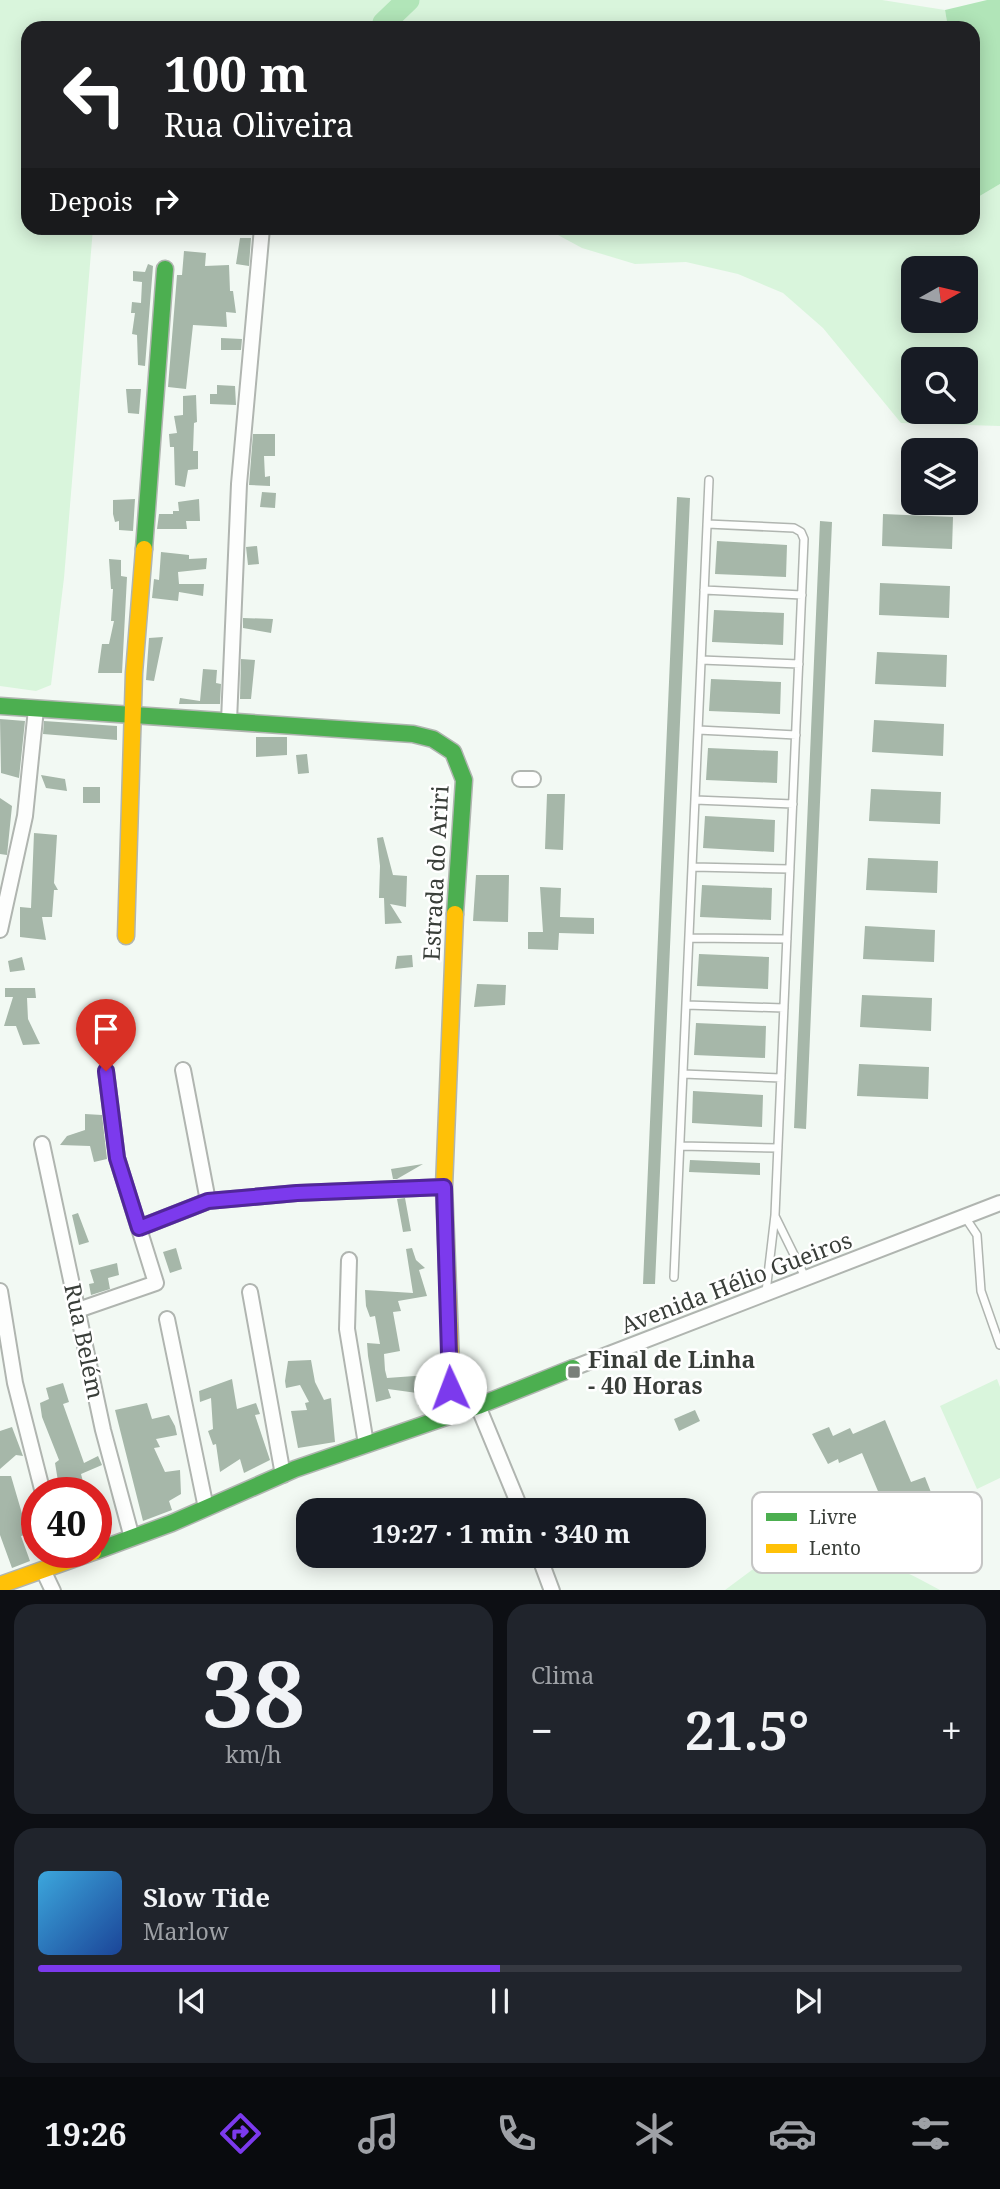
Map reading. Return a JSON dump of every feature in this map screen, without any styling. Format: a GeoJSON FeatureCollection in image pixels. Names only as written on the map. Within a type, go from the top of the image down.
{"type":"FeatureCollection","features":[{"type":"Feature","properties":{"kind":"street"},"geometry":{"type":"LineString","coordinates":[[229,721],[239,484],[261,235]]}},
{"type":"Feature","properties":{"kind":"street"},"geometry":{"type":"LineString","coordinates":[[126,936],[133,713],[154,372],[164,269]]}},
{"type":"Feature","properties":{"kind":"street","name":"Estrada do Ariri"},"geometry":{"type":"LineString","coordinates":[[0,706],[413,734],[445,745],[460,764],[464,789],[457,861],[444,1187],[453,1415]]}},
{"type":"Feature","properties":{"kind":"street"},"geometry":{"type":"LineString","coordinates":[[0,930],[17,864],[25,816],[36,709]]}},
{"type":"Feature","properties":{"kind":"street"},"geometry":{"type":"LineString","coordinates":[[184,1070],[208,1201]]}},
{"type":"Feature","properties":{"kind":"street"},"geometry":{"type":"LineString","coordinates":[[78,1310],[156,1283],[117,1158],[106,1071]]}},
{"type":"Feature","properties":{"kind":"street","name":"Rua Belém"},"geometry":{"type":"LineString","coordinates":[[42,1143],[103,1430],[132,1538]]}},
{"type":"Feature","properties":{"kind":"street"},"geometry":{"type":"LineString","coordinates":[[139,1228],[208,1201],[297,1193],[444,1187]]}},
{"type":"Feature","properties":{"kind":"street","name":"Avenida Hélio Gueiros"},"geometry":{"type":"LineString","coordinates":[[112,1546],[283,1475],[478,1406],[1000,1203]]}},
{"type":"Feature","properties":{"kind":"street"},"geometry":{"type":"LineString","coordinates":[[349,1260],[347,1329],[366,1444]]}},
{"type":"Feature","properties":{"kind":"street"},"geometry":{"type":"LineString","coordinates":[[0,1291],[15,1383],[39,1477]]}},
{"type":"Feature","properties":{"kind":"street"},"geometry":{"type":"LineString","coordinates":[[250,1292],[283,1475]]}},
{"type":"Feature","properties":{"kind":"street"},"geometry":{"type":"LineString","coordinates":[[167,1319],[206,1508]]}},
{"type":"Feature","properties":{"kind":"street"},"geometry":{"type":"LineString","coordinates":[[478,1406],[516,1498]]}},
{"type":"Feature","properties":{"kind":"street","name":"Avenida Hélio Gueiros"},"geometry":{"type":"LineString","coordinates":[[0,1584],[46,1568]]}},
{"type":"Feature","properties":{"kind":"street"},"geometry":{"type":"LineString","coordinates":[[543,1568],[552,1590]]}},
{"type":"Feature","properties":{"kind":"street"},"geometry":{"type":"LineString","coordinates":[[43,1570],[53,1590]]}},
{"type":"Feature","properties":{"kind":"lane"},"geometry":{"type":"LineString","coordinates":[[674,1277],[709,480]]}},
{"type":"Feature","properties":{"kind":"lane"},"geometry":{"type":"LineString","coordinates":[[707,524],[794,528],[801,531],[804,539],[775,1215],[766,1295]]}},
{"type":"Feature","properties":{"kind":"lane"},"geometry":{"type":"LineString","coordinates":[[704,590],[802,595]]}},
{"type":"Feature","properties":{"kind":"lane"},"geometry":{"type":"LineString","coordinates":[[701,660],[799,664]]}},
{"type":"Feature","properties":{"kind":"lane"},"geometry":{"type":"LineString","coordinates":[[698,730],[796,735]]}},
{"type":"Feature","properties":{"kind":"lane"},"geometry":{"type":"LineString","coordinates":[[695,800],[793,804]]}},
{"type":"Feature","properties":{"kind":"lane"},"geometry":{"type":"LineString","coordinates":[[692,867],[790,869]]}},
{"type":"Feature","properties":{"kind":"lane"},"geometry":{"type":"LineString","coordinates":[[689,938],[787,939]]}},
{"type":"Feature","properties":{"kind":"lane"},"geometry":{"type":"LineString","coordinates":[[686,1005],[784,1008]]}},
{"type":"Feature","properties":{"kind":"lane"},"geometry":{"type":"LineString","coordinates":[[683,1074],[780,1079]]}},
{"type":"Feature","properties":{"kind":"lane"},"geometry":{"type":"LineString","coordinates":[[680,1146],[778,1148]]}},
{"type":"Feature","properties":{"kind":"lane"},"geometry":{"type":"LineString","coordinates":[[775,1215],[806,1279]]}},
{"type":"Feature","properties":{"kind":"lane"},"geometry":{"type":"LineString","coordinates":[[965,1217],[977,1235],[981,1292],[1000,1345]]}},
{"type":"Feature","properties":{"kind":"shaded area"},"geometry":{"type":"Polygon","coordinates":[[[0,0],[882,0],[945,10],[947,21],[21,21],[21,235],[92,235],[64,578],[51,685],[36,691],[0,686],[0,0]]]}},
{"type":"Feature","properties":{"kind":"shaded area"},"geometry":{"type":"Polygon","coordinates":[[[987,0],[1000,0],[1000,184],[980,196],[980,21],[947,21],[945,10],[987,0]]]}},
{"type":"Feature","properties":{"kind":"shaded area"},"geometry":{"type":"Polygon","coordinates":[[[1000,184],[1000,426],[934,424],[978,424],[978,347],[901,347],[901,423],[823,328],[783,293],[738,274],[686,262],[635,264],[582,248],[558,235],[980,235],[980,196],[1000,184]]]}},
{"type":"Feature","properties":{"kind":"shaded area"},"geometry":{"type":"Polygon","coordinates":[[[997,1379],[1000,1387],[1000,1478],[977,1489],[940,1406],[997,1379]]]}},
{"type":"Feature","properties":{"kind":"shaded area"},"geometry":{"type":"Polygon","coordinates":[[[752,1570],[752,1573],[907,1573],[940,1590],[725,1590],[752,1570]]]}},
{"type":"Feature","properties":{"kind":"building"},"geometry":{"type":"Polygon","coordinates":[[[240,238],[251,238],[249,266],[236,264],[240,238]]]}},
{"type":"Feature","properties":{"kind":"building"},"geometry":{"type":"Polygon","coordinates":[[[184,251],[206,253],[205,266],[229,265],[230,291],[233,291],[236,313],[226,312],[227,327],[193,325],[186,389],[168,387],[177,275],[182,275],[184,251]]]}},
{"type":"Feature","properties":{"kind":"building"},"geometry":{"type":"Polygon","coordinates":[[[148,264],[153,266],[145,366],[138,365],[137,335],[132,334],[135,313],[131,313],[132,302],[141,303],[142,282],[133,281],[133,271],[145,272],[148,264]]]}},
{"type":"Feature","properties":{"kind":"building"},"geometry":{"type":"Polygon","coordinates":[[[221,338],[242,339],[241,350],[221,350],[221,338]]]}},
{"type":"Feature","properties":{"kind":"building"},"geometry":{"type":"Polygon","coordinates":[[[217,385],[235,386],[236,405],[210,404],[210,394],[217,394],[217,385]]]}},
{"type":"Feature","properties":{"kind":"building"},"geometry":{"type":"Polygon","coordinates":[[[126,389],[141,389],[139,414],[128,413],[126,389]]]}},
{"type":"Feature","properties":{"kind":"building"},"geometry":{"type":"Polygon","coordinates":[[[196,395],[197,422],[194,423],[193,451],[198,451],[198,469],[188,470],[185,487],[175,485],[174,447],[170,447],[169,434],[177,433],[174,416],[183,415],[183,396],[196,395]]]}},
{"type":"Feature","properties":{"kind":"building"},"geometry":{"type":"Polygon","coordinates":[[[253,434],[275,434],[275,456],[264,456],[265,477],[270,476],[270,486],[249,485],[253,434]]]}},
{"type":"Feature","properties":{"kind":"building"},"geometry":{"type":"Polygon","coordinates":[[[262,492],[276,493],[275,508],[260,507],[262,492]]]}},
{"type":"Feature","properties":{"kind":"building"},"geometry":{"type":"Polygon","coordinates":[[[677,497],[690,498],[655,1284],[643,1284],[677,497]]]}},
{"type":"Feature","properties":{"kind":"building"},"geometry":{"type":"Polygon","coordinates":[[[135,499],[133,531],[119,530],[119,521],[115,522],[113,514],[113,500],[135,499]]]}},
{"type":"Feature","properties":{"kind":"building"},"geometry":{"type":"Polygon","coordinates":[[[199,499],[200,521],[186,521],[187,529],[157,529],[159,514],[173,514],[173,511],[179,511],[178,502],[199,499]]]}},
{"type":"Feature","properties":{"kind":"building"},"geometry":{"type":"Polygon","coordinates":[[[883,514],[953,517],[952,549],[882,546],[883,514]]]}},
{"type":"Feature","properties":{"kind":"building"},"geometry":{"type":"Polygon","coordinates":[[[820,521],[832,522],[806,1129],[794,1128],[820,521]]]}},
{"type":"Feature","properties":{"kind":"building"},"geometry":{"type":"Polygon","coordinates":[[[717,541],[787,545],[786,577],[715,574],[717,541]]]}},
{"type":"Feature","properties":{"kind":"building"},"geometry":{"type":"Polygon","coordinates":[[[257,546],[259,564],[248,565],[246,547],[257,546]]]}},
{"type":"Feature","properties":{"kind":"building"},"geometry":{"type":"Polygon","coordinates":[[[161,552],[189,555],[189,559],[207,558],[206,569],[178,572],[179,584],[204,584],[203,596],[179,592],[178,601],[152,598],[154,579],[159,580],[161,552]]]}},
{"type":"Feature","properties":{"kind":"building"},"geometry":{"type":"Polygon","coordinates":[[[109,559],[121,560],[121,576],[127,577],[122,673],[98,673],[102,644],[109,644],[114,621],[111,621],[113,589],[109,559]]]}},
{"type":"Feature","properties":{"kind":"building"},"geometry":{"type":"Polygon","coordinates":[[[880,583],[950,586],[949,618],[879,615],[880,583]]]}},
{"type":"Feature","properties":{"kind":"building"},"geometry":{"type":"Polygon","coordinates":[[[714,610],[784,613],[783,645],[712,642],[714,610]]]}},
{"type":"Feature","properties":{"kind":"building"},"geometry":{"type":"Polygon","coordinates":[[[243,618],[273,619],[271,633],[243,628],[243,618]]]}},
{"type":"Feature","properties":{"kind":"building"},"geometry":{"type":"Polygon","coordinates":[[[163,637],[154,681],[146,680],[149,638],[163,637]]]}},
{"type":"Feature","properties":{"kind":"building"},"geometry":{"type":"Polygon","coordinates":[[[877,652],[947,655],[946,687],[875,684],[877,652]]]}},
{"type":"Feature","properties":{"kind":"building"},"geometry":{"type":"Polygon","coordinates":[[[241,659],[255,660],[251,699],[240,699],[241,659]]]}},
{"type":"Feature","properties":{"kind":"building"},"geometry":{"type":"Polygon","coordinates":[[[203,669],[217,670],[216,683],[221,684],[220,704],[179,704],[180,698],[200,701],[203,669]]]}},
{"type":"Feature","properties":{"kind":"building"},"geometry":{"type":"Polygon","coordinates":[[[711,679],[781,682],[780,714],[709,711],[711,679]]]}},
{"type":"Feature","properties":{"kind":"building"},"geometry":{"type":"Polygon","coordinates":[[[0,719],[25,721],[19,778],[1,773],[0,719]]]}},
{"type":"Feature","properties":{"kind":"building"},"geometry":{"type":"Polygon","coordinates":[[[874,720],[944,724],[943,756],[872,752],[874,720]]]}},
{"type":"Feature","properties":{"kind":"building"},"geometry":{"type":"Polygon","coordinates":[[[44,721],[117,726],[117,740],[43,734],[44,721]]]}},
{"type":"Feature","properties":{"kind":"building"},"geometry":{"type":"Polygon","coordinates":[[[256,737],[287,737],[287,755],[256,757],[256,737]]]}},
{"type":"Feature","properties":{"kind":"building"},"geometry":{"type":"Polygon","coordinates":[[[708,748],[778,751],[777,783],[706,780],[708,748]]]}},
{"type":"Feature","properties":{"kind":"building"},"geometry":{"type":"Polygon","coordinates":[[[307,754],[309,773],[298,774],[296,755],[307,754]]]}},
{"type":"Feature","properties":{"kind":"building"},"geometry":{"type":"Polygon","coordinates":[[[41,775],[65,779],[67,791],[46,788],[41,775]]]}},
{"type":"Feature","properties":{"kind":"building"},"geometry":{"type":"Polygon","coordinates":[[[83,787],[100,787],[100,803],[83,803],[83,787]]]}},
{"type":"Feature","properties":{"kind":"building"},"geometry":{"type":"Polygon","coordinates":[[[871,789],[941,792],[940,824],[869,821],[871,789]]]}},
{"type":"Feature","properties":{"kind":"building"},"geometry":{"type":"Polygon","coordinates":[[[547,794],[565,794],[563,850],[545,849],[547,794]]]}},
{"type":"Feature","properties":{"kind":"building"},"geometry":{"type":"Polygon","coordinates":[[[0,798],[12,806],[7,855],[0,854],[0,798]]]}},
{"type":"Feature","properties":{"kind":"building"},"geometry":{"type":"Polygon","coordinates":[[[705,816],[775,820],[774,852],[703,848],[705,816]]]}},
{"type":"Feature","properties":{"kind":"building"},"geometry":{"type":"Polygon","coordinates":[[[34,833],[57,835],[54,883],[58,890],[54,890],[52,917],[42,917],[46,940],[20,937],[20,907],[31,908],[34,833]]]}},
{"type":"Feature","properties":{"kind":"building"},"geometry":{"type":"Polygon","coordinates":[[[383,837],[393,875],[407,876],[406,907],[390,904],[402,923],[385,924],[384,898],[379,898],[377,838],[383,837]]]}},
{"type":"Feature","properties":{"kind":"building"},"geometry":{"type":"Polygon","coordinates":[[[868,858],[938,861],[937,893],[866,890],[868,858]]]}},
{"type":"Feature","properties":{"kind":"building"},"geometry":{"type":"Polygon","coordinates":[[[476,875],[509,875],[508,922],[473,921],[476,875]]]}},
{"type":"Feature","properties":{"kind":"building"},"geometry":{"type":"Polygon","coordinates":[[[702,885],[772,888],[771,920],[700,917],[702,885]]]}},
{"type":"Feature","properties":{"kind":"building"},"geometry":{"type":"Polygon","coordinates":[[[540,887],[561,888],[560,917],[594,918],[594,934],[559,933],[558,950],[528,949],[528,932],[543,932],[540,887]]]}},
{"type":"Feature","properties":{"kind":"building"},"geometry":{"type":"Polygon","coordinates":[[[865,926],[935,930],[934,962],[863,959],[865,926]]]}},
{"type":"Feature","properties":{"kind":"building"},"geometry":{"type":"Polygon","coordinates":[[[699,954],[769,957],[768,989],[697,986],[699,954]]]}},
{"type":"Feature","properties":{"kind":"building"},"geometry":{"type":"Polygon","coordinates":[[[412,955],[413,967],[395,969],[397,956],[412,955]]]}},
{"type":"Feature","properties":{"kind":"building"},"geometry":{"type":"Polygon","coordinates":[[[22,957],[25,970],[10,972],[8,961],[22,957]]]}},
{"type":"Feature","properties":{"kind":"building"},"geometry":{"type":"Polygon","coordinates":[[[477,984],[506,985],[505,1005],[474,1007],[477,984]]]}},
{"type":"Feature","properties":{"kind":"building"},"geometry":{"type":"Polygon","coordinates":[[[5,988],[35,988],[36,998],[27,998],[28,1019],[40,1044],[23,1045],[16,1026],[4,1026],[13,997],[5,997],[5,988]]]}},
{"type":"Feature","properties":{"kind":"building"},"geometry":{"type":"Polygon","coordinates":[[[862,995],[932,998],[931,1031],[860,1027],[862,995]]]}},
{"type":"Feature","properties":{"kind":"building"},"geometry":{"type":"Polygon","coordinates":[[[696,1023],[766,1026],[765,1058],[694,1055],[696,1023]]]}},
{"type":"Feature","properties":{"kind":"building"},"geometry":{"type":"Polygon","coordinates":[[[859,1064],[929,1067],[928,1099],[857,1096],[859,1064]]]}},
{"type":"Feature","properties":{"kind":"building"},"geometry":{"type":"Polygon","coordinates":[[[693,1091],[763,1095],[762,1127],[692,1123],[693,1091]]]}},
{"type":"Feature","properties":{"kind":"building"},"geometry":{"type":"Polygon","coordinates":[[[85,1114],[102,1115],[107,1159],[94,1162],[90,1146],[60,1145],[67,1136],[85,1130],[85,1114]]]}},
{"type":"Feature","properties":{"kind":"building"},"geometry":{"type":"Polygon","coordinates":[[[690,1160],[760,1163],[760,1175],[689,1172],[690,1160]]]}},
{"type":"Feature","properties":{"kind":"building"},"geometry":{"type":"Polygon","coordinates":[[[423,1164],[397,1179],[393,1179],[391,1169],[423,1164]]]}},
{"type":"Feature","properties":{"kind":"building"},"geometry":{"type":"Polygon","coordinates":[[[405,1198],[411,1231],[403,1232],[397,1199],[405,1198]]]}},
{"type":"Feature","properties":{"kind":"building"},"geometry":{"type":"Polygon","coordinates":[[[78,1213],[89,1242],[79,1245],[72,1215],[78,1213]]]}},
{"type":"Feature","properties":{"kind":"building"},"geometry":{"type":"Polygon","coordinates":[[[176,1248],[182,1269],[170,1273],[163,1252],[176,1248]]]}},
{"type":"Feature","properties":{"kind":"building"},"geometry":{"type":"Polygon","coordinates":[[[412,1248],[416,1260],[425,1268],[419,1270],[427,1296],[398,1301],[401,1311],[393,1312],[400,1351],[384,1354],[385,1370],[387,1378],[428,1375],[430,1409],[418,1406],[417,1393],[388,1389],[391,1398],[376,1402],[368,1356],[367,1343],[380,1344],[375,1316],[370,1317],[366,1306],[365,1290],[413,1293],[406,1249],[412,1248]]]}},
{"type":"Feature","properties":{"kind":"building"},"geometry":{"type":"Polygon","coordinates":[[[117,1263],[119,1275],[108,1278],[110,1289],[91,1295],[89,1284],[94,1283],[90,1270],[117,1263]]]}},
{"type":"Feature","properties":{"kind":"building"},"geometry":{"type":"Polygon","coordinates":[[[311,1360],[315,1382],[324,1400],[331,1398],[335,1442],[298,1448],[291,1411],[307,1410],[305,1403],[309,1402],[300,1385],[286,1388],[285,1381],[288,1361],[311,1360]]]}},
{"type":"Feature","properties":{"kind":"building"},"geometry":{"type":"Polygon","coordinates":[[[232,1379],[237,1409],[256,1403],[260,1414],[255,1415],[270,1460],[244,1473],[240,1459],[220,1472],[216,1444],[213,1445],[208,1431],[213,1429],[211,1398],[200,1402],[199,1391],[232,1379]]]}},
{"type":"Feature","properties":{"kind":"building"},"geometry":{"type":"Polygon","coordinates":[[[63,1383],[69,1402],[63,1404],[84,1463],[98,1456],[102,1465],[81,1474],[82,1477],[57,1477],[55,1463],[59,1460],[42,1417],[40,1403],[49,1399],[46,1388],[63,1383]]]}},
{"type":"Feature","properties":{"kind":"building"},"geometry":{"type":"Polygon","coordinates":[[[147,1403],[152,1419],[169,1415],[175,1426],[177,1435],[156,1439],[160,1447],[154,1448],[165,1472],[180,1470],[181,1494],[169,1501],[172,1510],[143,1521],[115,1410],[147,1403]]]}},
{"type":"Feature","properties":{"kind":"building"},"geometry":{"type":"Polygon","coordinates":[[[695,1410],[700,1421],[679,1431],[674,1419],[695,1410]]]}},
{"type":"Feature","properties":{"kind":"building"},"geometry":{"type":"Polygon","coordinates":[[[885,1420],[911,1482],[925,1477],[931,1492],[878,1492],[862,1453],[839,1463],[838,1459],[828,1464],[812,1434],[829,1427],[833,1436],[850,1428],[853,1434],[885,1420]]]}},
{"type":"Feature","properties":{"kind":"building"},"geometry":{"type":"Polygon","coordinates":[[[12,1427],[23,1456],[16,1455],[0,1469],[0,1431],[12,1427]]]}},
{"type":"Feature","properties":{"kind":"building"},"geometry":{"type":"Polygon","coordinates":[[[0,1476],[11,1476],[21,1510],[21,1564],[12,1568],[0,1535],[0,1476]]]}},
{"type":"Feature","properties":{"kind":"waterway"},"geometry":{"type":"LineString","coordinates":[[386,21],[408,0]]}},
{"type":"Feature","properties":{"kind":"traffic: fast"},"geometry":{"type":"LineString","coordinates":[[144,549],[165,269]]}},
{"type":"Feature","properties":{"kind":"traffic: fast"},"geometry":{"type":"LineString","coordinates":[[0,706],[413,734],[433,739],[453,752],[464,780],[455,914]]}},
{"type":"Feature","properties":{"kind":"traffic: fast"},"geometry":{"type":"LineString","coordinates":[[112,1545],[172,1523],[295,1469],[478,1406],[573,1368]]}},
{"type":"Feature","properties":{"kind":"traffic: slow"},"geometry":{"type":"LineString","coordinates":[[126,936],[134,673],[144,549]]}},
{"type":"Feature","properties":{"kind":"traffic: slow"},"geometry":{"type":"LineString","coordinates":[[453,1415],[444,1187],[455,914]]}},
{"type":"Feature","properties":{"kind":"traffic: slow"},"geometry":{"type":"LineString","coordinates":[[0,1585],[48,1568]]}},
{"type":"Feature","properties":{"kind":"place","name":"Final de Linha - 40 Horas"},"geometry":{"type":"Point","coordinates":[574,1372]}},
{"type":"Feature","properties":{"kind":"route"},"geometry":{"type":"LineString","coordinates":[[106,1071],[117,1158],[139,1228],[208,1201],[297,1193],[444,1187],[450,1388]]}}]}
